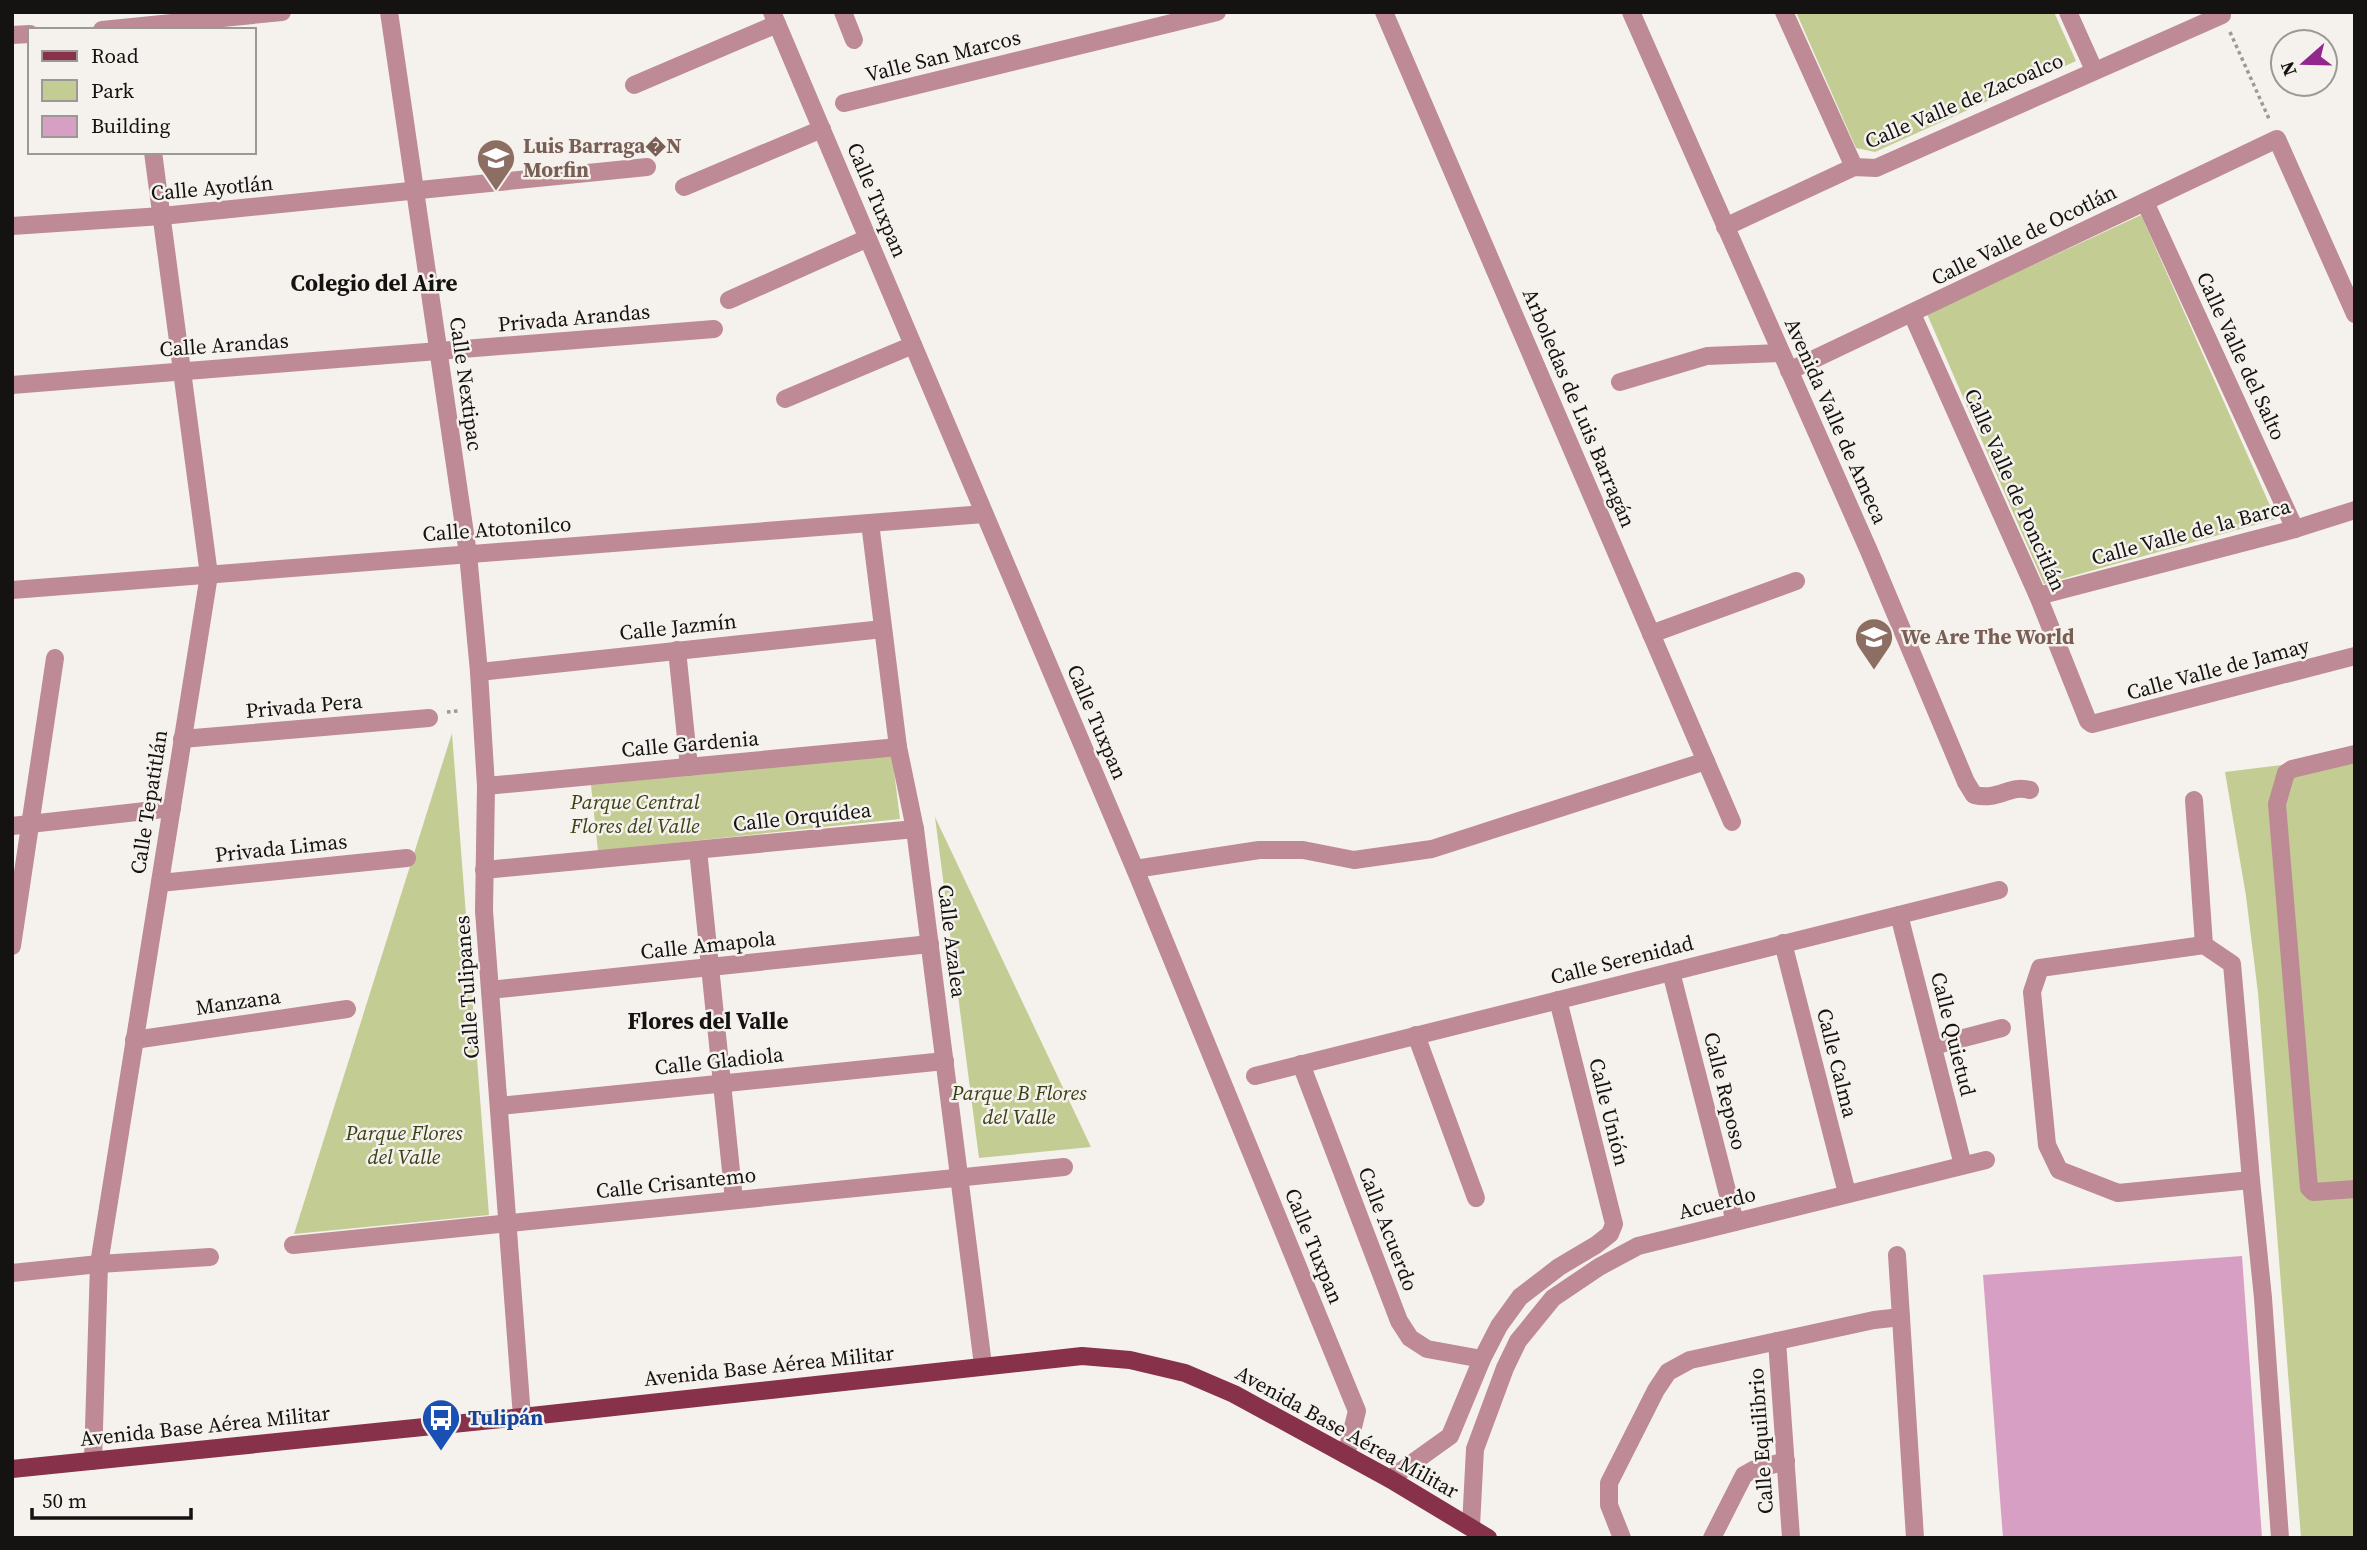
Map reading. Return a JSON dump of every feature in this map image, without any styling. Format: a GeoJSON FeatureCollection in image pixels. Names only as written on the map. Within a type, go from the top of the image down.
{"type":"FeatureCollection","features":[{"type":"Feature","properties":{"kind":"main road","name":"Avenida Base Aérea Militar"},"geometry":{"type":"LineString","coordinates":[[12,1469],[1082,1356],[1130,1360],[1185,1373],[1234,1394],[1390,1479],[1488,1538]]}},
{"type":"Feature","properties":{"kind":"street"},"geometry":{"type":"LineString","coordinates":[[112,28],[136,23],[282,12]]}},
{"type":"Feature","properties":{"kind":"street","name":"Calle Nextipac"},"geometry":{"type":"LineString","coordinates":[[389,12],[468,554]]}},
{"type":"Feature","properties":{"kind":"street"},"geometry":{"type":"LineString","coordinates":[[843,12],[854,40]]}},
{"type":"Feature","properties":{"kind":"street","name":"Arboledas de Luis Barragán"},"geometry":{"type":"LineString","coordinates":[[1384,12],[1732,822]]}},
{"type":"Feature","properties":{"kind":"street","name":"Avenida Valle de Ameca"},"geometry":{"type":"LineString","coordinates":[[1631,12],[1869,551],[1966,782],[1974,795],[1989,798],[2020,787],[2030,790]]}},
{"type":"Feature","properties":{"kind":"street"},"geometry":{"type":"LineString","coordinates":[[1784,12],[1854,167]]}},
{"type":"Feature","properties":{"kind":"street"},"geometry":{"type":"LineString","coordinates":[[2068,12],[2094,70]]}},
{"type":"Feature","properties":{"kind":"street","name":"Valle San Marcos"},"geometry":{"type":"LineString","coordinates":[[844,103],[1182,17],[1208,13]]}},
{"type":"Feature","properties":{"kind":"street","name":"Calle Valle de Zacoalco"},"geometry":{"type":"LineString","coordinates":[[1725,227],[1854,167],[1876,168],[2222,13]]}},
{"type":"Feature","properties":{"kind":"street"},"geometry":{"type":"LineString","coordinates":[[634,85],[775,18]]}},
{"type":"Feature","properties":{"kind":"street","name":"Calle Tuxpan"},"geometry":{"type":"LineString","coordinates":[[775,18],[1135,869],[1357,1411],[1346,1455]]}},
{"type":"Feature","properties":{"kind":"street"},"geometry":{"type":"LineString","coordinates":[[684,187],[822,129]]}},
{"type":"Feature","properties":{"kind":"street"},"geometry":{"type":"LineString","coordinates":[[2277,139],[2355,314]]}},
{"type":"Feature","properties":{"kind":"street","name":"Calle Valle de Ocotlán"},"geometry":{"type":"LineString","coordinates":[[1789,370],[2277,139]]}},
{"type":"Feature","properties":{"kind":"street","name":"Calle Tepatitlán"},"geometry":{"type":"LineString","coordinates":[[93,1461],[99,1264],[209,575],[153,154]]}},
{"type":"Feature","properties":{"kind":"street","name":"Calle Ayotlán"},"geometry":{"type":"LineString","coordinates":[[12,226],[162,216],[647,167]]}},
{"type":"Feature","properties":{"kind":"street","name":"Calle Valle del Salto"},"geometry":{"type":"LineString","coordinates":[[2145,202],[2295,528]]}},
{"type":"Feature","properties":{"kind":"street"},"geometry":{"type":"LineString","coordinates":[[729,300],[868,239]]}},
{"type":"Feature","properties":{"kind":"street","name":"Calle Valle de Poncitlán"},"geometry":{"type":"LineString","coordinates":[[1912,314],[2092,724]]}},
{"type":"Feature","properties":{"kind":"street","name":"Privada Arandas"},"geometry":{"type":"LineString","coordinates":[[439,351],[714,329]]}},
{"type":"Feature","properties":{"kind":"street"},"geometry":{"type":"LineString","coordinates":[[785,399],[913,345]]}},
{"type":"Feature","properties":{"kind":"street","name":"Calle Arandas"},"geometry":{"type":"LineString","coordinates":[[12,384],[439,351]]}},
{"type":"Feature","properties":{"kind":"street"},"geometry":{"type":"LineString","coordinates":[[1620,382],[1707,355],[1781,353]]}},
{"type":"Feature","properties":{"kind":"street","name":"Calle Valle de la Barca"},"geometry":{"type":"LineString","coordinates":[[2038,596],[2355,510]]}},
{"type":"Feature","properties":{"kind":"street","name":"Calle Atotonilco"},"geometry":{"type":"LineString","coordinates":[[12,590],[985,514]]}},
{"type":"Feature","properties":{"kind":"street","name":"Calle Azalea"},"geometry":{"type":"LineString","coordinates":[[870,523],[898,747],[915,829],[983,1365]]}},
{"type":"Feature","properties":{"kind":"street","name":"Calle Tulipanes"},"geometry":{"type":"LineString","coordinates":[[468,554],[486,786],[484,911],[522,1417]]}},
{"type":"Feature","properties":{"kind":"street"},"geometry":{"type":"LineString","coordinates":[[1651,634],[1796,581]]}},
{"type":"Feature","properties":{"kind":"street","name":"Calle Jazmín"},"geometry":{"type":"LineString","coordinates":[[479,673],[883,629]]}},
{"type":"Feature","properties":{"kind":"street"},"geometry":{"type":"LineString","coordinates":[[677,650],[690,767]]}},
{"type":"Feature","properties":{"kind":"street","name":"Calle Valle de Jamay"},"geometry":{"type":"LineString","coordinates":[[2092,724],[2355,656]]}},
{"type":"Feature","properties":{"kind":"street"},"geometry":{"type":"LineString","coordinates":[[12,946],[21,825],[55,658]]}},
{"type":"Feature","properties":{"kind":"street","name":"Privada Pera"},"geometry":{"type":"LineString","coordinates":[[182,739],[429,718]]}},
{"type":"Feature","properties":{"kind":"street","name":"Calle Gardenia"},"geometry":{"type":"LineString","coordinates":[[486,786],[898,747]]}},
{"type":"Feature","properties":{"kind":"street"},"geometry":{"type":"LineString","coordinates":[[2355,754],[2292,769],[2286,773],[2277,804],[2309,1188],[2313,1192],[2355,1189]]}},
{"type":"Feature","properties":{"kind":"street"},"geometry":{"type":"LineString","coordinates":[[1135,869],[1259,850],[1303,850],[1354,860],[1432,849],[1706,761]]}},
{"type":"Feature","properties":{"kind":"street"},"geometry":{"type":"LineString","coordinates":[[2194,800],[2204,945]]}},
{"type":"Feature","properties":{"kind":"street"},"geometry":{"type":"LineString","coordinates":[[21,825],[172,808]]}},
{"type":"Feature","properties":{"kind":"street","name":"Calle Orquídea"},"geometry":{"type":"LineString","coordinates":[[484,870],[915,829]]}},
{"type":"Feature","properties":{"kind":"street"},"geometry":{"type":"LineString","coordinates":[[698,850],[734,1200]]}},
{"type":"Feature","properties":{"kind":"street","name":"Privada Limas"},"geometry":{"type":"LineString","coordinates":[[160,883],[407,858]]}},
{"type":"Feature","properties":{"kind":"street","name":"Calle Serenidad"},"geometry":{"type":"LineString","coordinates":[[1255,1076],[1999,890]]}},
{"type":"Feature","properties":{"kind":"street","name":"Calle Quietud"},"geometry":{"type":"LineString","coordinates":[[1899,915],[1964,1165]]}},
{"type":"Feature","properties":{"kind":"street","name":"Calle Calma"},"geometry":{"type":"LineString","coordinates":[[1783,943],[1847,1193]]}},
{"type":"Feature","properties":{"kind":"street","name":"Calle Amapola"},"geometry":{"type":"LineString","coordinates":[[490,990],[930,944]]}},
{"type":"Feature","properties":{"kind":"street"},"geometry":{"type":"LineString","coordinates":[[2251,1180],[2118,1192],[2059,1170],[2047,1145],[2032,992],[2040,968],[2204,945],[2232,964],[2263,1298],[2280,1538]]}},
{"type":"Feature","properties":{"kind":"street","name":"Calle Reposo"},"geometry":{"type":"LineString","coordinates":[[1671,972],[1735,1222]]}},
{"type":"Feature","properties":{"kind":"street","name":"Calle Unión"},"geometry":{"type":"LineString","coordinates":[[1558,1000],[1615,1224],[1610,1234]]}},
{"type":"Feature","properties":{"kind":"street","name":"Manzana"},"geometry":{"type":"LineString","coordinates":[[134,1040],[347,1009]]}},
{"type":"Feature","properties":{"kind":"street"},"geometry":{"type":"LineString","coordinates":[[1933,1046],[2002,1028]]}},
{"type":"Feature","properties":{"kind":"street"},"geometry":{"type":"LineString","coordinates":[[1416,1035],[1476,1198]]}},
{"type":"Feature","properties":{"kind":"street","name":"Calle Gladiola"},"geometry":{"type":"LineString","coordinates":[[499,1106],[945,1061]]}},
{"type":"Feature","properties":{"kind":"street","name":"Calle Acuerdo"},"geometry":{"type":"LineString","coordinates":[[1301,1064],[1399,1321],[1410,1338],[1427,1349],[1482,1359]]}},
{"type":"Feature","properties":{"kind":"street","name":"Acuerdo"},"geometry":{"type":"LineString","coordinates":[[1471,1526],[1475,1449],[1518,1341],[1553,1298],[1638,1246],[1986,1160]]}},
{"type":"Feature","properties":{"kind":"street","name":"Calle Crisantemo"},"geometry":{"type":"LineString","coordinates":[[293,1245],[1064,1167]]}},
{"type":"Feature","properties":{"kind":"street"},"geometry":{"type":"LineString","coordinates":[[1390,1479],[1450,1436],[1482,1359],[1499,1326],[1520,1297],[1559,1267],[1610,1234],[1625,1253]]}},
{"type":"Feature","properties":{"kind":"street"},"geometry":{"type":"LineString","coordinates":[[1897,1255],[1916,1538]]}},
{"type":"Feature","properties":{"kind":"street"},"geometry":{"type":"LineString","coordinates":[[12,1273],[210,1257]]}},
{"type":"Feature","properties":{"kind":"street"},"geometry":{"type":"LineString","coordinates":[[1622,1538],[1609,1505],[1609,1483],[1656,1390],[1668,1372],[1690,1360],[1874,1320],[1901,1317]]}},
{"type":"Feature","properties":{"kind":"street","name":"Calle Equilibrio"},"geometry":{"type":"LineString","coordinates":[[1777,1341],[1791,1538]]}},
{"type":"Feature","properties":{"kind":"street"},"geometry":{"type":"LineString","coordinates":[[1462,1406],[1486,1419]]}},
{"type":"Feature","properties":{"kind":"street"},"geometry":{"type":"LineString","coordinates":[[1450,1436],[1475,1449]]}},
{"type":"Feature","properties":{"kind":"street"},"geometry":{"type":"LineString","coordinates":[[1712,1538],[1744,1475],[1786,1461]]}},
{"type":"Feature","properties":{"kind":"path"},"geometry":{"type":"LineString","coordinates":[[2222,13],[2277,139]]}},
{"type":"Feature","properties":{"kind":"green space"},"geometry":{"type":"Polygon","coordinates":[[[1796,12],[2054,12],[2076,61],[1875,152],[1856,148],[1796,12]]]}},
{"type":"Feature","properties":{"kind":"green space"},"geometry":{"type":"Polygon","coordinates":[[[2141,215],[2276,519],[2044,584],[1927,314],[2141,215]]]}},
{"type":"Feature","properties":{"kind":"green space","name":"Parque Flores del Valle"},"geometry":{"type":"Polygon","coordinates":[[[452,733],[489,1215],[294,1234],[452,733]]]}},
{"type":"Feature","properties":{"kind":"green space","name":"Parque Central Flores del Valle"},"geometry":{"type":"Polygon","coordinates":[[[892,755],[900,819],[598,851],[591,785],[892,755]]]}},
{"type":"Feature","properties":{"kind":"green space"},"geometry":{"type":"Polygon","coordinates":[[[2355,756],[2355,1538],[2301,1538],[2258,993],[2246,896],[2225,772],[2355,756]]]}},
{"type":"Feature","properties":{"kind":"green space","name":"Parque B Flores del Valle"},"geometry":{"type":"Polygon","coordinates":[[[935,817],[1091,1147],[979,1158],[935,817]]]}},
{"type":"Feature","properties":{"kind":"building"},"geometry":{"type":"Polygon","coordinates":[[[2242,1256],[2262,1538],[2003,1538],[1983,1275],[2242,1256]]]}},
{"type":"Feature","properties":{"kind":"place","name":"Luis Barraga�N Morfin"},"geometry":{"type":"Point","coordinates":[496,192]}},
{"type":"Feature","properties":{"kind":"place","name":"We Are The World"},"geometry":{"type":"Point","coordinates":[1874,671]}},
{"type":"Feature","properties":{"kind":"place","name":"Tulipán"},"geometry":{"type":"Point","coordinates":[441,1452]}},
{"type":"Feature","properties":{"kind":"district","name":"Colegio del Aire"},"geometry":{"type":"Point","coordinates":[374,283]}},
{"type":"Feature","properties":{"kind":"district","name":"Flores del Valle"},"geometry":{"type":"Point","coordinates":[708,1021]}}]}
